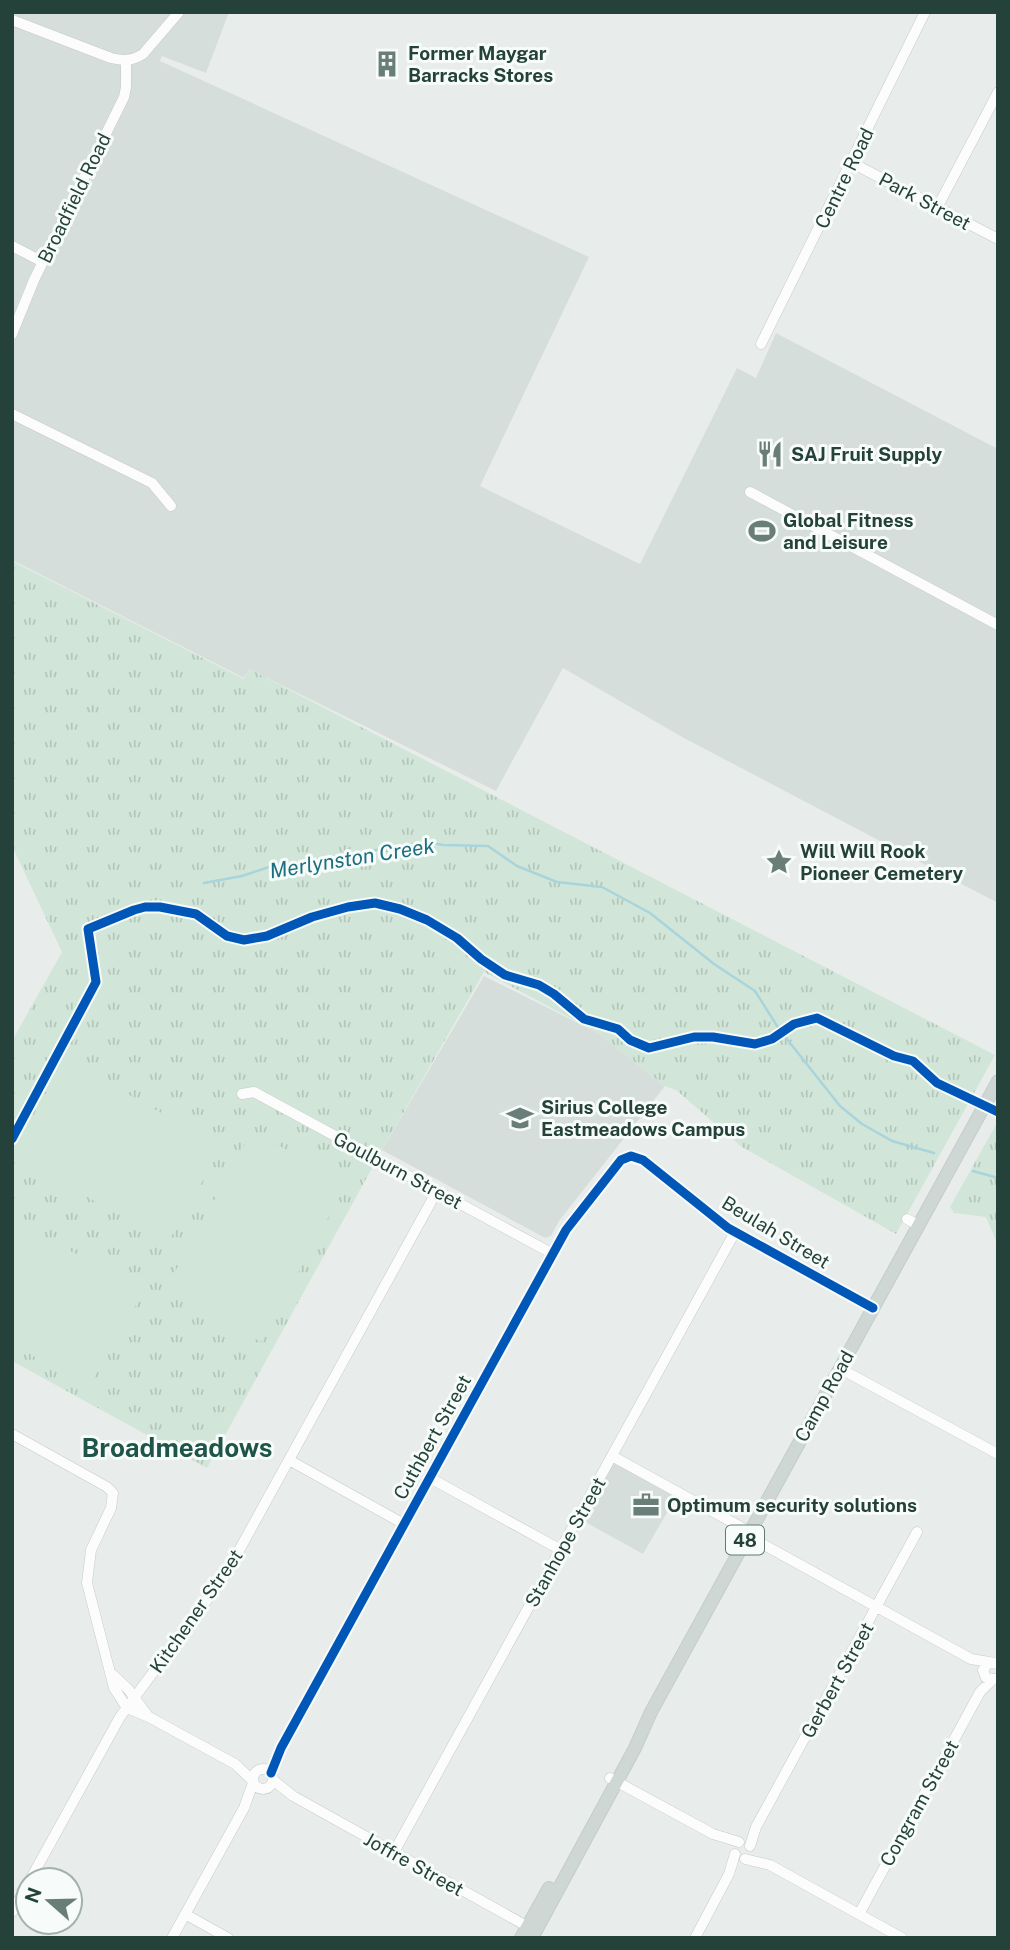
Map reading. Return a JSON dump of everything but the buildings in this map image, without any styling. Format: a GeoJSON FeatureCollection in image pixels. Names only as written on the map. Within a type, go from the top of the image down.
{"type":"FeatureCollection","features":[{"type":"Feature","properties":{"kind":"main road","name":"Camp Road"},"geometry":{"type":"LineString","coordinates":[[529,1933],[873,1308],[912,1222],[998,1081]]}},
{"type":"Feature","properties":{"kind":"street"},"geometry":{"type":"LineString","coordinates":[[12,20],[125,61],[143,54],[179,12]]}},
{"type":"Feature","properties":{"kind":"street","name":"Centre Road"},"geometry":{"type":"LineString","coordinates":[[761,344],[925,12]]}},
{"type":"Feature","properties":{"kind":"street","name":"Broadfield Road"},"geometry":{"type":"LineString","coordinates":[[12,334],[43,262],[124,97],[125,61]]}},
{"type":"Feature","properties":{"kind":"street"},"geometry":{"type":"LineString","coordinates":[[937,208],[998,92]]}},
{"type":"Feature","properties":{"kind":"street","name":"Park Street"},"geometry":{"type":"LineString","coordinates":[[852,163],[998,239]]}},
{"type":"Feature","properties":{"kind":"street"},"geometry":{"type":"LineString","coordinates":[[12,246],[43,262]]}},
{"type":"Feature","properties":{"kind":"street"},"geometry":{"type":"LineString","coordinates":[[12,414],[152,483],[171,506]]}},
{"type":"Feature","properties":{"kind":"street"},"geometry":{"type":"LineString","coordinates":[[750,492],[998,625]]}},
{"type":"Feature","properties":{"kind":"street","name":"Goulburn Street"},"geometry":{"type":"LineString","coordinates":[[242,1094],[254,1093],[553,1254]]}},
{"type":"Feature","properties":{"kind":"street","name":"Beulah Street"},"geometry":{"type":"LineString","coordinates":[[631,1156],[649,1164],[735,1232],[873,1308]]}},
{"type":"Feature","properties":{"kind":"street","name":"Cuthbert Street"},"geometry":{"type":"LineString","coordinates":[[172,1938],[244,1808],[281,1748],[553,1254],[578,1213],[617,1165],[631,1156]]}},
{"type":"Feature","properties":{"kind":"street","name":"Kitchener Street"},"geometry":{"type":"LineString","coordinates":[[38,1866],[113,1729],[226,1574],[438,1191]]}},
{"type":"Feature","properties":{"kind":"street","name":"Stanhope Street"},"geometry":{"type":"LineString","coordinates":[[394,1852],[735,1232]]}},
{"type":"Feature","properties":{"kind":"street"},"geometry":{"type":"LineString","coordinates":[[839,1368],[998,1454]]}},
{"type":"Feature","properties":{"kind":"street"},"geometry":{"type":"LineString","coordinates":[[12,1434],[107,1487],[113,1493],[113,1503],[94,1541],[87,1572],[91,1604],[114,1688],[127,1708]]}},
{"type":"Feature","properties":{"kind":"street"},"geometry":{"type":"LineString","coordinates":[[612,1456],[971,1659],[991,1678]]}},
{"type":"Feature","properties":{"kind":"street"},"geometry":{"type":"LineString","coordinates":[[289,1460],[404,1524]]}},
{"type":"Feature","properties":{"kind":"street"},"geometry":{"type":"LineString","coordinates":[[430,1478],[561,1550]]}},
{"type":"Feature","properties":{"kind":"street","name":"Gerbert Street"},"geometry":{"type":"LineString","coordinates":[[745,1844],[917,1532]]}},
{"type":"Feature","properties":{"kind":"street"},"geometry":{"type":"LineString","coordinates":[[971,1659],[994,1661]]}},
{"type":"Feature","properties":{"kind":"street","name":"Congram Street"},"geometry":{"type":"LineString","coordinates":[[859,1914],[980,1692],[991,1678],[985,1665],[994,1661]]}},
{"type":"Feature","properties":{"kind":"street","name":"Joffre Street"},"geometry":{"type":"LineString","coordinates":[[110,1671],[149,1717]]}},
{"type":"Feature","properties":{"kind":"street","name":"Joffre Street"},"geometry":{"type":"LineString","coordinates":[[127,1708],[149,1717],[394,1852],[529,1933]]}},
{"type":"Feature","properties":{"kind":"street"},"geometry":{"type":"LineString","coordinates":[[614,1780],[713,1834],[745,1844],[770,1865],[902,1938]]}},
{"type":"Feature","properties":{"kind":"street"},"geometry":{"type":"LineString","coordinates":[[713,1834],[739,1856],[770,1865]]}},
{"type":"Feature","properties":{"kind":"street"},"geometry":{"type":"LineString","coordinates":[[695,1938],[739,1856],[736,1845],[745,1844]]}},
{"type":"Feature","properties":{"kind":"street"},"geometry":{"type":"LineString","coordinates":[[739,1856],[750,1856],[745,1844]]}},
{"type":"Feature","properties":{"kind":"street"},"geometry":{"type":"LineString","coordinates":[[185,1914],[228,1938]]}},
{"type":"Feature","properties":{"kind":"shaded area"},"geometry":{"type":"Polygon","coordinates":[[[12,12],[229,12],[206,73],[162,56],[160,61],[589,257],[480,486],[640,564],[737,368],[756,378],[776,333],[998,449],[998,903],[682,737],[563,668],[496,791],[249,669],[244,678],[12,560],[12,12]]]}},
{"type":"Feature","properties":{"kind":"shaded area","name":"Sirius College Eastmeadows Campus"},"geometry":{"type":"Polygon","coordinates":[[[484,976],[598,1033],[665,1086],[559,1221],[551,1236],[545,1238],[382,1150],[484,976]]]}},
{"type":"Feature","properties":{"kind":"shaded area"},"geometry":{"type":"Polygon","coordinates":[[[612,1456],[680,1493],[643,1554],[578,1518],[612,1456]]]}},
{"type":"Feature","properties":{"kind":"green space"},"geometry":{"type":"Polygon","coordinates":[[[12,561],[244,679],[249,669],[995,1055],[896,1234],[742,1147],[676,1090],[665,1086],[598,1033],[484,972],[382,1150],[207,1468],[12,1361],[12,1041],[62,952],[12,846],[12,561]]]}},
{"type":"Feature","properties":{"kind":"green space"},"geometry":{"type":"Polygon","coordinates":[[[65,1059],[222,1147],[168,1242],[12,1155],[65,1059]]]}},
{"type":"Feature","properties":{"kind":"green space"},"geometry":{"type":"Polygon","coordinates":[[[998,1121],[998,1246],[986,1217],[954,1213],[950,1207],[998,1121]]]}},
{"type":"Feature","properties":{"kind":"green space"},"geometry":{"type":"Polygon","coordinates":[[[252,1131],[347,1183],[261,1342],[165,1290],[252,1131]]]}},
{"type":"Feature","properties":{"kind":"green space"},"geometry":{"type":"Polygon","coordinates":[[[12,1218],[143,1292],[89,1387],[12,1344],[12,1218]]]}},
{"type":"Feature","properties":{"kind":"waterway","name":"Merlynston Creek"},"geometry":{"type":"LineString","coordinates":[[204,883],[242,876],[269,867],[427,842],[488,846],[517,866],[557,882],[602,887],[650,913],[714,964],[755,991],[779,1029],[840,1106],[862,1124],[892,1141],[934,1153]]}},
{"type":"Feature","properties":{"kind":"waterway","name":"Merlynston Creek"},"geometry":{"type":"LineString","coordinates":[[973,1171],[998,1178]]}},
{"type":"Feature","properties":{"kind":"cycle path"},"geometry":{"type":"LineString","coordinates":[[12,1139],[96,982],[88,929],[145,907],[196,914],[227,936],[244,940],[267,936],[312,917],[348,907],[375,903],[400,909],[427,920],[457,938],[505,975],[539,985],[584,1019],[618,1029],[630,1040],[649,1048],[694,1037],[713,1037],[755,1044],[772,1039],[794,1024],[817,1018],[894,1056],[913,1061],[937,1083],[998,1112]]}},
{"type":"Feature","properties":{"kind":"cycle path"},"geometry":{"type":"LineString","coordinates":[[271,1773],[281,1748],[566,1230],[621,1160],[631,1156],[643,1160],[728,1228],[873,1308]]}},
{"type":"Feature","properties":{"kind":"place","name":"Former Maygar Barracks Stores"},"geometry":{"type":"Point","coordinates":[387,64]}},
{"type":"Feature","properties":{"kind":"place","name":"SAJ Fruit Supply"},"geometry":{"type":"Point","coordinates":[770,454]}},
{"type":"Feature","properties":{"kind":"place","name":"Global Fitness and Leisure"},"geometry":{"type":"Point","coordinates":[762,531]}},
{"type":"Feature","properties":{"kind":"place","name":"Will Will Rook Pioneer Cemetery"},"geometry":{"type":"Point","coordinates":[779,862]}},
{"type":"Feature","properties":{"kind":"place","name":"Sirius College Eastmeadows Campus"},"geometry":{"type":"Point","coordinates":[520,1118]}},
{"type":"Feature","properties":{"kind":"place","name":"Optimum security solutions"},"geometry":{"type":"Point","coordinates":[646,1505]}},
{"type":"Feature","properties":{"kind":"district","name":"Broadmeadows"},"geometry":{"type":"Point","coordinates":[177,1447]}}]}
